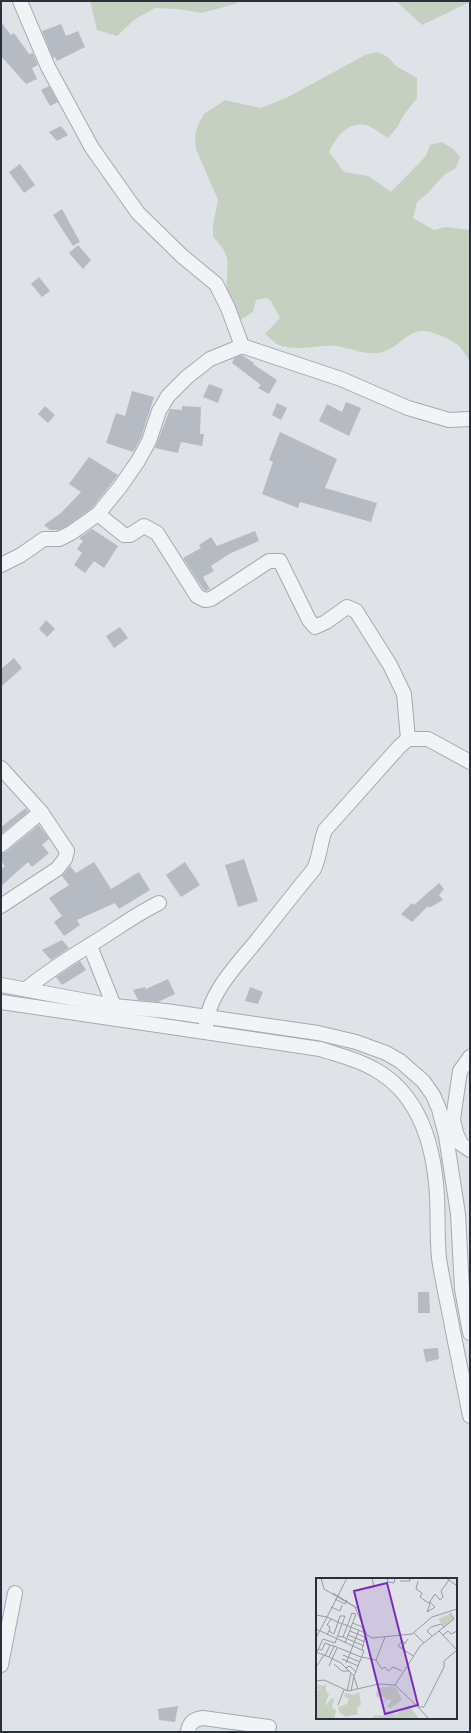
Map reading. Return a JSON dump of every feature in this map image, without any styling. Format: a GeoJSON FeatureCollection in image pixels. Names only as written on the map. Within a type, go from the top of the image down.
{"type":"FeatureCollection","features":[{"type":"Feature","properties":{"kind":"street"},"geometry":{"type":"LineString","coordinates":[[20,1],[48,66],[92,148],[138,213],[182,256],[216,284],[228,308],[242,346]]}},
{"type":"Feature","properties":{"kind":"street"},"geometry":{"type":"LineString","coordinates":[[1,565],[21,555],[44,539],[59,539],[71,533],[98,514],[120,487],[138,461],[149,441],[159,411],[168,396],[187,377],[210,359],[242,346],[341,379],[408,408],[449,420],[470,418]]}},
{"type":"Feature","properties":{"kind":"street"},"geometry":{"type":"LineString","coordinates":[[98,514],[124,535],[130,535],[144,526],[157,533],[197,596],[205,600],[212,599],[269,562],[280,561],[309,620],[315,627],[326,622],[347,607],[356,611],[390,665],[404,694],[408,739]]}},
{"type":"Feature","properties":{"kind":"street"},"geometry":{"type":"LineString","coordinates":[[206,1025],[210,1005],[226,979],[314,869],[319,859],[324,830],[408,739],[428,739],[470,762]]}},
{"type":"Feature","properties":{"kind":"street"},"geometry":{"type":"LineString","coordinates":[[1,768],[41,812],[67,850],[65,859],[57,869],[1,906]]}},
{"type":"Feature","properties":{"kind":"street"},"geometry":{"type":"LineString","coordinates":[[1,845],[41,812]]}},
{"type":"Feature","properties":{"kind":"street"},"geometry":{"type":"LineString","coordinates":[[26,989],[54,967],[90,946],[138,913],[159,903]]}},
{"type":"Feature","properties":{"kind":"street"},"geometry":{"type":"LineString","coordinates":[[90,946],[114,1006]]}},
{"type":"Feature","properties":{"kind":"street"},"geometry":{"type":"LineString","coordinates":[[1,985],[114,1006],[320,1049],[356,1060],[385,1075],[406,1095],[423,1126],[432,1160],[437,1193],[439,1258],[470,1416]]}},
{"type":"Feature","properties":{"kind":"street"},"geometry":{"type":"LineString","coordinates":[[1,1002],[206,1025],[318,1033],[356,1042],[386,1053],[414,1072],[426,1086],[439,1109],[446,1136],[458,1214],[462,1289],[470,1333]]}},
{"type":"Feature","properties":{"kind":"street"},"geometry":{"type":"LineString","coordinates":[[470,1057],[453,1119],[456,1133],[461,1144],[470,1150]]}},
{"type":"Feature","properties":{"kind":"street"},"geometry":{"type":"LineString","coordinates":[[458,1214],[470,1223]]}},
{"type":"Feature","properties":{"kind":"street"},"geometry":{"type":"LineString","coordinates":[[1,1665],[16,1593]]}},
{"type":"Feature","properties":{"kind":"street"},"geometry":{"type":"LineString","coordinates":[[188,1732],[191,1723],[197,1719],[203,1718],[269,1727]]}},
{"type":"Feature","properties":{"kind":"green space"},"geometry":{"type":"Polygon","coordinates":[[[90,1],[240,1],[238,3],[202,13],[179,9],[155,8],[135,19],[117,36],[97,30],[90,1]]]}},
{"type":"Feature","properties":{"kind":"green space"},"geometry":{"type":"Polygon","coordinates":[[[396,1],[470,1],[470,2],[422,25],[396,1]]]}},
{"type":"Feature","properties":{"kind":"green space"},"geometry":{"type":"Polygon","coordinates":[[[377,52],[388,57],[396,66],[417,78],[417,98],[388,138],[366,125],[353,125],[343,131],[329,152],[344,172],[368,176],[391,192],[426,156],[430,145],[442,142],[453,149],[460,157],[456,168],[444,175],[427,194],[417,202],[413,218],[434,230],[446,227],[470,230],[470,359],[468,359],[458,345],[452,341],[431,332],[422,331],[408,336],[388,350],[378,353],[363,352],[337,346],[301,348],[286,347],[277,344],[265,334],[280,318],[271,301],[266,298],[256,300],[253,312],[240,320],[227,295],[227,257],[213,237],[213,225],[218,200],[196,149],[195,136],[198,125],[204,114],[225,100],[261,108],[288,97],[365,55],[377,52]]]}},
{"type":"Feature","properties":{"kind":"building"},"geometry":{"type":"Polygon","coordinates":[[[1,22],[11,35],[14,33],[29,54],[33,53],[38,65],[32,68],[37,79],[26,84],[1,56],[1,22]]]}},
{"type":"Feature","properties":{"kind":"building"},"geometry":{"type":"Polygon","coordinates":[[[61,24],[66,36],[78,31],[85,47],[57,61],[55,57],[53,58],[42,31],[61,24]]]}},
{"type":"Feature","properties":{"kind":"building"},"geometry":{"type":"Polygon","coordinates":[[[49,86],[58,102],[50,106],[41,90],[49,86]]]}},
{"type":"Feature","properties":{"kind":"building"},"geometry":{"type":"Polygon","coordinates":[[[61,126],[68,135],[57,141],[49,132],[61,126]]]}},
{"type":"Feature","properties":{"kind":"building"},"geometry":{"type":"Polygon","coordinates":[[[20,164],[35,185],[24,193],[9,172],[20,164]]]}},
{"type":"Feature","properties":{"kind":"building"},"geometry":{"type":"Polygon","coordinates":[[[62,209],[80,242],[73,246],[53,215],[62,209]]]}},
{"type":"Feature","properties":{"kind":"building"},"geometry":{"type":"Polygon","coordinates":[[[78,245],[91,260],[83,269],[69,253],[78,245]]]}},
{"type":"Feature","properties":{"kind":"building"},"geometry":{"type":"Polygon","coordinates":[[[39,277],[50,291],[42,297],[31,284],[39,277]]]}},
{"type":"Feature","properties":{"kind":"building"},"geometry":{"type":"Polygon","coordinates":[[[242,355],[277,380],[269,394],[258,388],[261,385],[232,363],[234,358],[242,355]]]}},
{"type":"Feature","properties":{"kind":"building"},"geometry":{"type":"Polygon","coordinates":[[[209,384],[223,389],[218,403],[203,397],[209,384]]]}},
{"type":"Feature","properties":{"kind":"building"},"geometry":{"type":"Polygon","coordinates":[[[132,391],[154,397],[141,438],[133,452],[106,443],[116,413],[125,416],[132,391]]]}},
{"type":"Feature","properties":{"kind":"building"},"geometry":{"type":"Polygon","coordinates":[[[346,402],[361,408],[349,436],[319,421],[327,404],[342,412],[346,402]]]}},
{"type":"Feature","properties":{"kind":"building"},"geometry":{"type":"Polygon","coordinates":[[[277,403],[287,408],[281,420],[272,415],[277,403]]]}},
{"type":"Feature","properties":{"kind":"building"},"geometry":{"type":"Polygon","coordinates":[[[45,406],[55,415],[48,423],[38,414],[45,406]]]}},
{"type":"Feature","properties":{"kind":"building"},"geometry":{"type":"Polygon","coordinates":[[[182,406],[201,407],[200,434],[204,434],[202,446],[181,442],[178,453],[155,448],[170,409],[182,410],[182,406]]]}},
{"type":"Feature","properties":{"kind":"building"},"geometry":{"type":"Polygon","coordinates":[[[280,432],[337,459],[325,488],[377,503],[371,522],[300,502],[298,508],[262,494],[273,462],[269,460],[280,432]]]}},
{"type":"Feature","properties":{"kind":"building"},"geometry":{"type":"Polygon","coordinates":[[[89,457],[118,475],[92,508],[67,526],[59,530],[50,530],[44,525],[61,513],[81,492],[69,484],[89,457]]]}},
{"type":"Feature","properties":{"kind":"building"},"geometry":{"type":"Polygon","coordinates":[[[92,529],[118,546],[104,568],[94,561],[85,573],[74,565],[82,553],[77,549],[83,541],[79,538],[92,529]]]}},
{"type":"Feature","properties":{"kind":"building"},"geometry":{"type":"Polygon","coordinates":[[[255,531],[259,541],[229,554],[211,566],[214,571],[203,577],[210,589],[206,591],[203,589],[183,558],[201,548],[199,545],[211,537],[217,546],[255,531]]]}},
{"type":"Feature","properties":{"kind":"building"},"geometry":{"type":"Polygon","coordinates":[[[46,620],[55,629],[47,637],[39,629],[46,620]]]}},
{"type":"Feature","properties":{"kind":"building"},"geometry":{"type":"Polygon","coordinates":[[[120,627],[128,638],[114,648],[106,636],[120,627]]]}},
{"type":"Feature","properties":{"kind":"building"},"geometry":{"type":"Polygon","coordinates":[[[14,658],[22,668],[1,687],[1,669],[14,658]]]}},
{"type":"Feature","properties":{"kind":"building"},"geometry":{"type":"Polygon","coordinates":[[[26,808],[28,812],[1,834],[1,827],[26,808]]]}},
{"type":"Feature","properties":{"kind":"building"},"geometry":{"type":"Polygon","coordinates":[[[39,825],[49,839],[42,845],[49,853],[32,867],[28,862],[1,886],[1,869],[5,866],[1,861],[1,853],[6,852],[39,825]]]}},
{"type":"Feature","properties":{"kind":"building"},"geometry":{"type":"Polygon","coordinates":[[[244,859],[258,901],[238,907],[225,865],[244,859]]]}},
{"type":"Feature","properties":{"kind":"building"},"geometry":{"type":"Polygon","coordinates":[[[94,862],[111,889],[139,872],[150,890],[119,909],[115,903],[77,920],[80,925],[64,936],[54,922],[62,916],[49,898],[69,885],[62,876],[70,866],[76,873],[94,862]]]}},
{"type":"Feature","properties":{"kind":"building"},"geometry":{"type":"Polygon","coordinates":[[[185,862],[200,885],[181,897],[166,875],[185,862]]]}},
{"type":"Feature","properties":{"kind":"building"},"geometry":{"type":"Polygon","coordinates":[[[439,883],[444,889],[439,895],[443,900],[429,908],[428,906],[412,922],[401,914],[412,903],[414,905],[439,883]]]}},
{"type":"Feature","properties":{"kind":"building"},"geometry":{"type":"Polygon","coordinates":[[[62,940],[69,948],[51,960],[42,950],[62,940]]]}},
{"type":"Feature","properties":{"kind":"building"},"geometry":{"type":"Polygon","coordinates":[[[80,961],[86,970],[62,985],[56,977],[80,961]]]}},
{"type":"Feature","properties":{"kind":"building"},"geometry":{"type":"Polygon","coordinates":[[[168,979],[175,994],[158,1002],[138,1000],[133,990],[145,987],[146,989],[168,979]]]}},
{"type":"Feature","properties":{"kind":"building"},"geometry":{"type":"Polygon","coordinates":[[[250,987],[263,992],[258,1004],[245,1001],[250,987]]]}},
{"type":"Feature","properties":{"kind":"building"},"geometry":{"type":"Polygon","coordinates":[[[418,1292],[429,1292],[430,1313],[418,1313],[418,1292]]]}},
{"type":"Feature","properties":{"kind":"building"},"geometry":{"type":"Polygon","coordinates":[[[438,1348],[439,1359],[426,1362],[423,1349],[438,1348]]]}},
{"type":"Feature","properties":{"kind":"building"},"geometry":{"type":"Polygon","coordinates":[[[178,1706],[175,1722],[159,1720],[158,1709],[178,1706]]]}}]}
